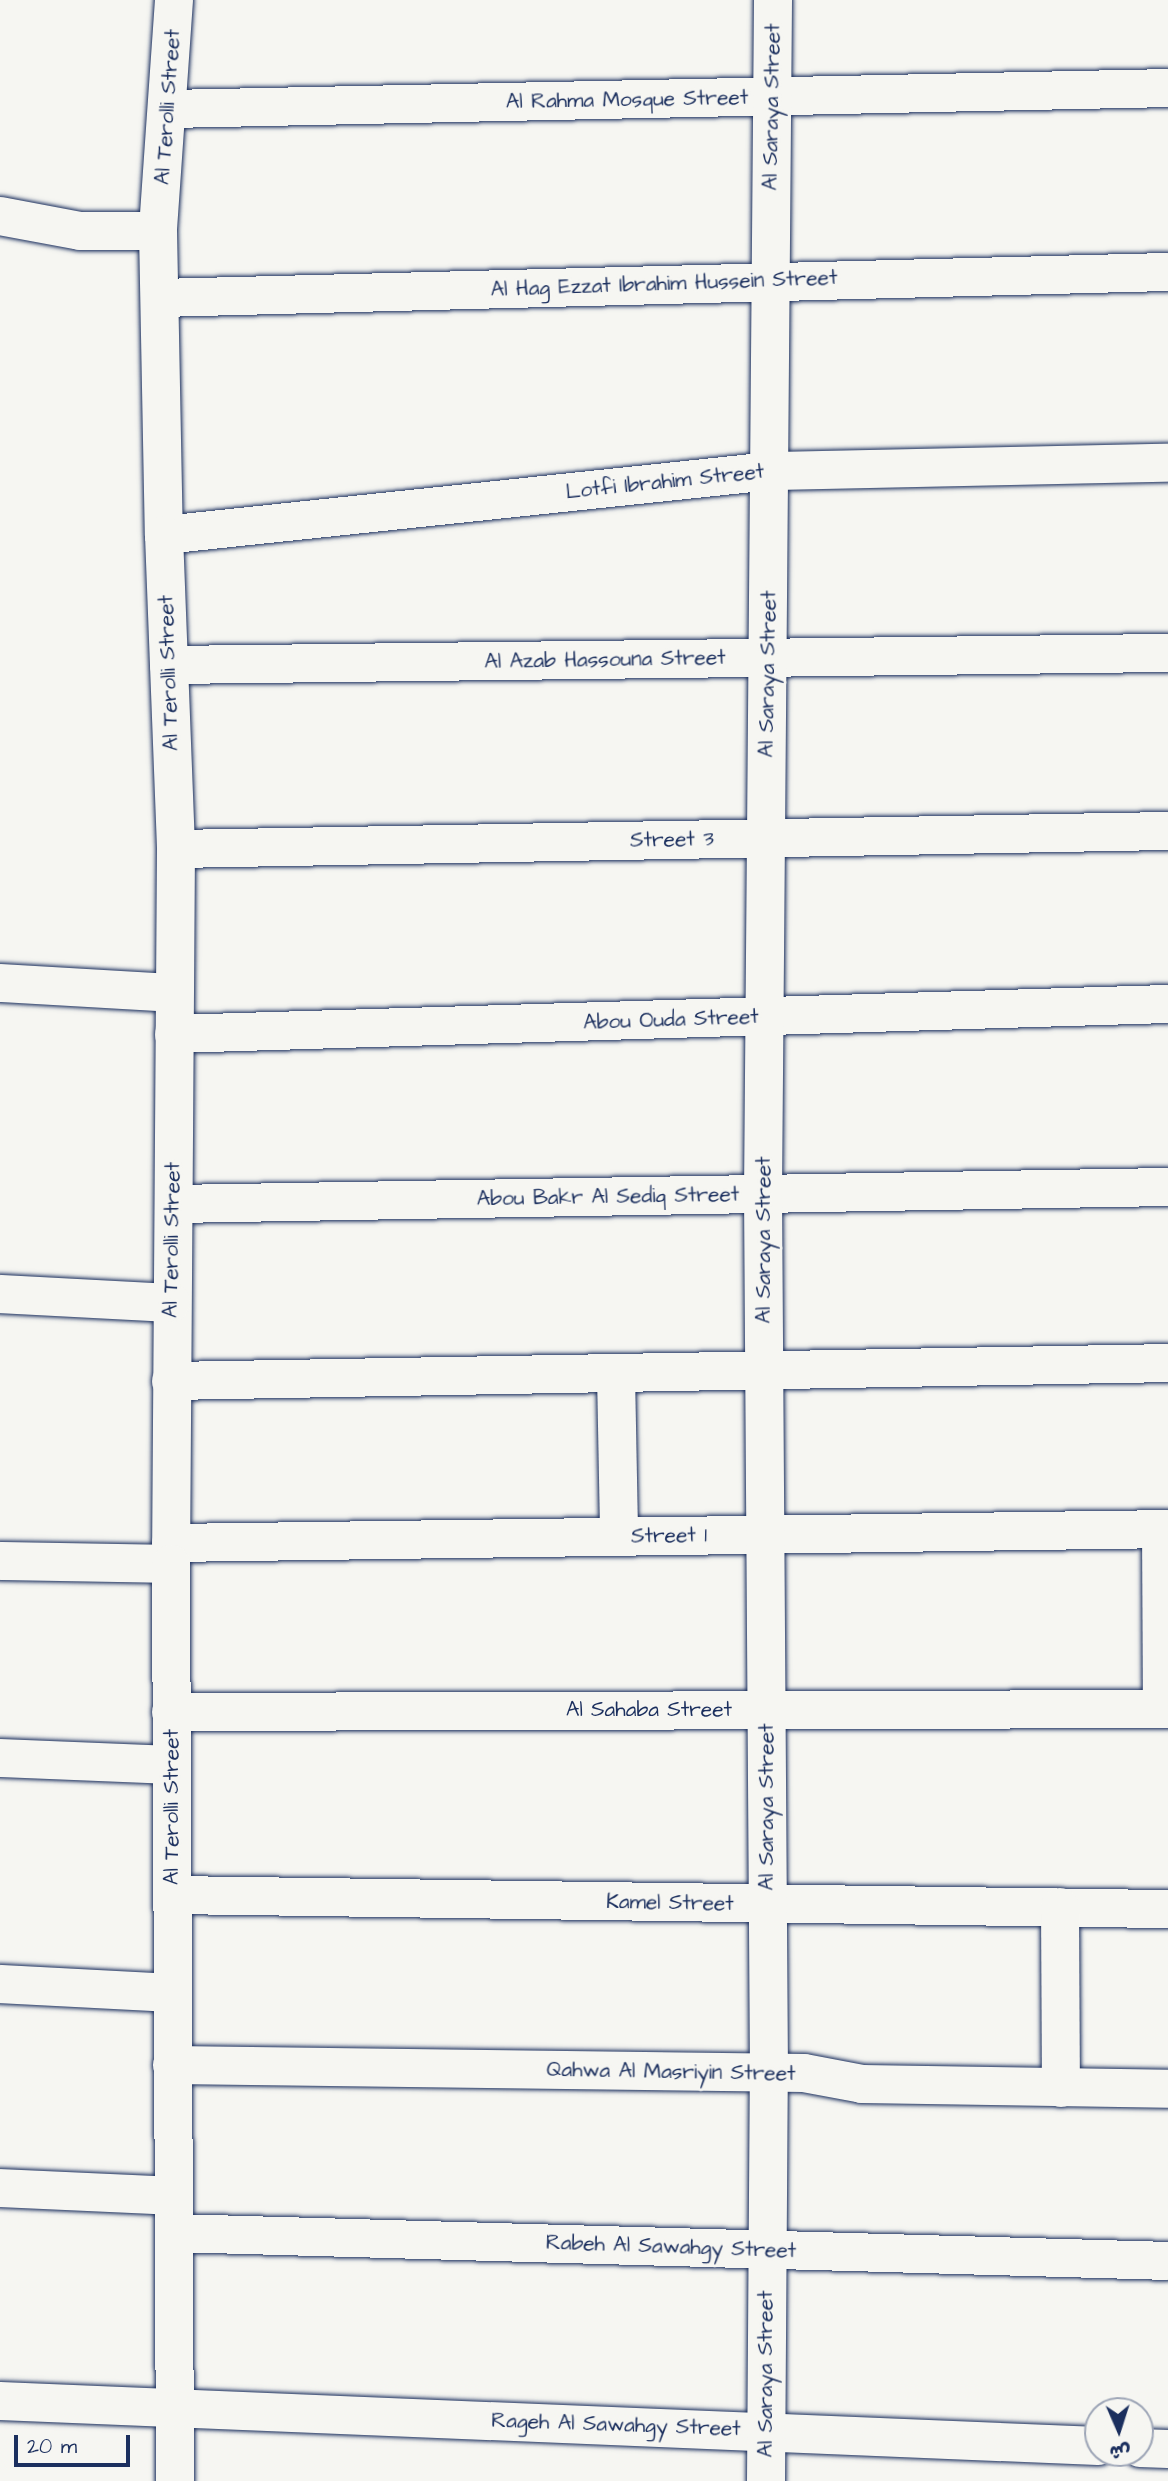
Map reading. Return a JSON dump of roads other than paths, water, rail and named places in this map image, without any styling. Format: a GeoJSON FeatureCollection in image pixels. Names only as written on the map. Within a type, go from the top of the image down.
{"type":"FeatureCollection","features":[{"type":"Feature","properties":{"kind":"street","name":"Al Terolli Street"},"geometry":{"type":"LineString","coordinates":[[174,0],[169,109],[158,231],[164,535],[176,849],[171,1381],[175,2481]]}},
{"type":"Feature","properties":{"kind":"street","name":"Al Saraya Street"},"geometry":{"type":"LineString","coordinates":[[766,2481],[769,2074],[763,1194],[773,0]]}},
{"type":"Feature","properties":{"kind":"street","name":"Al Rahma Mosque Street"},"geometry":{"type":"LineString","coordinates":[[169,109],[1168,88]]}},
{"type":"Feature","properties":{"kind":"street"},"geometry":{"type":"LineString","coordinates":[[0,216],[80,231],[158,231]]}},
{"type":"Feature","properties":{"kind":"street","name":"Al Hag Ezzat Ibrahim Hussein Street"},"geometry":{"type":"LineString","coordinates":[[160,298],[770,280],[1168,272]]}},
{"type":"Feature","properties":{"kind":"street","name":"Lotfi Ibrahim Street"},"geometry":{"type":"LineString","coordinates":[[164,535],[771,471],[1168,463]]}},
{"type":"Feature","properties":{"kind":"street","name":"Al Azab Hassouna Street"},"geometry":{"type":"LineString","coordinates":[[169,665],[1168,653]]}},
{"type":"Feature","properties":{"kind":"street","name":"Street 3"},"geometry":{"type":"LineString","coordinates":[[176,849],[1168,831]]}},
{"type":"Feature","properties":{"kind":"street"},"geometry":{"type":"LineString","coordinates":[[0,983],[174,992]]}},
{"type":"Feature","properties":{"kind":"street","name":"Abou Ouda Street"},"geometry":{"type":"LineString","coordinates":[[174,1034],[1168,1004]]}},
{"type":"Feature","properties":{"kind":"street","name":"Abou Bakr Al Sediq Street"},"geometry":{"type":"LineString","coordinates":[[174,1204],[1168,1187]]}},
{"type":"Feature","properties":{"kind":"street"},"geometry":{"type":"LineString","coordinates":[[0,1294],[172,1303]]}},
{"type":"Feature","properties":{"kind":"street"},"geometry":{"type":"LineString","coordinates":[[171,1381],[1168,1363]]}},
{"type":"Feature","properties":{"kind":"street"},"geometry":{"type":"LineString","coordinates":[[616,1374],[619,1537]]}},
{"type":"Feature","properties":{"kind":"street"},"geometry":{"type":"LineString","coordinates":[[1165,1529],[1165,1709]]}},
{"type":"Feature","properties":{"kind":"street","name":"Street 1"},"geometry":{"type":"LineString","coordinates":[[0,1562],[619,1537],[1165,1529]]}},
{"type":"Feature","properties":{"kind":"street","name":"Al Sahaba Street"},"geometry":{"type":"LineString","coordinates":[[171,1712],[1165,1709]]}},
{"type":"Feature","properties":{"kind":"street"},"geometry":{"type":"LineString","coordinates":[[0,1758],[172,1765]]}},
{"type":"Feature","properties":{"kind":"street","name":"Kamel Street"},"geometry":{"type":"LineString","coordinates":[[172,1895],[1168,1909]]}},
{"type":"Feature","properties":{"kind":"street"},"geometry":{"type":"LineString","coordinates":[[1060,1907],[1060,2088]]}},
{"type":"Feature","properties":{"kind":"street"},"geometry":{"type":"LineString","coordinates":[[0,1984],[173,1993]]}},
{"type":"Feature","properties":{"kind":"street","name":"Qahwa Al Masriyin Street"},"geometry":{"type":"LineString","coordinates":[[172,2065],[804,2073],[862,2084],[1168,2089]]}},
{"type":"Feature","properties":{"kind":"street"},"geometry":{"type":"LineString","coordinates":[[0,2189],[174,2196]]}},
{"type":"Feature","properties":{"kind":"street","name":"Rabeh Al Sawahgy Street"},"geometry":{"type":"LineString","coordinates":[[174,2233],[1168,2261]]}},
{"type":"Feature","properties":{"kind":"street","name":"Rageh Al Sawahgy Street"},"geometry":{"type":"LineString","coordinates":[[0,2401],[175,2406],[1084,2445]]}}]}
